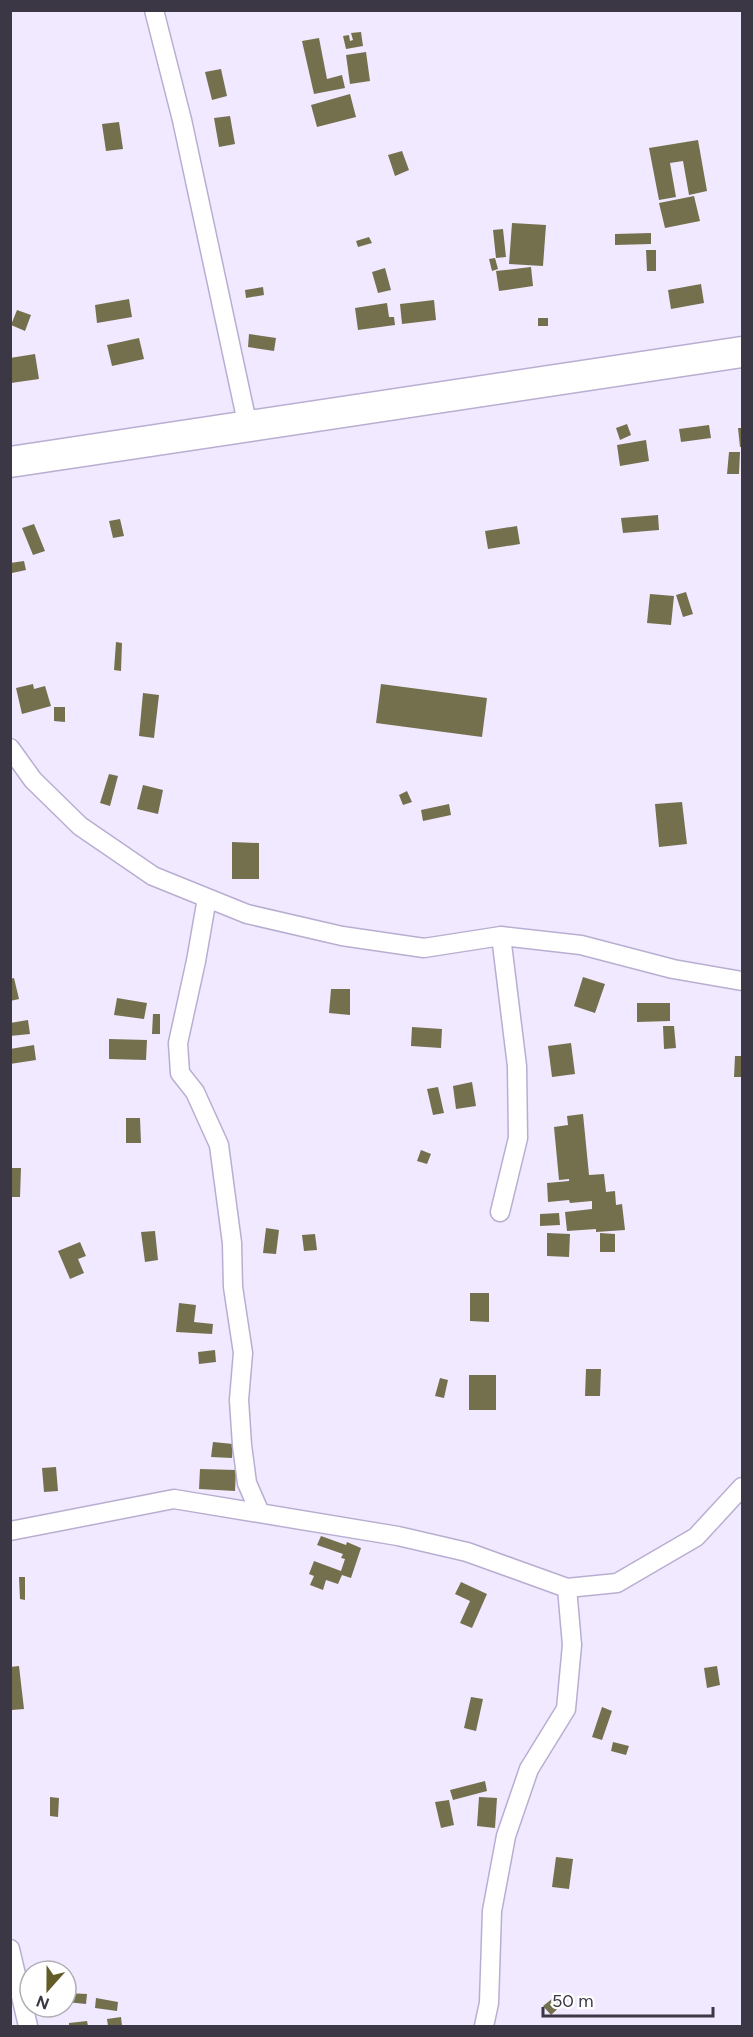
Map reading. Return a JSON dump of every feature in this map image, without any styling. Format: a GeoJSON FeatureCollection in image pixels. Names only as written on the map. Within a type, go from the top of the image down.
{"type":"FeatureCollection","features":[{"type":"Feature","properties":{"kind":"highway"},"geometry":{"type":"LineString","coordinates":[[10,462],[742,352]]}},
{"type":"Feature","properties":{"kind":"street"},"geometry":{"type":"LineString","coordinates":[[154,10],[182,120],[248,427]]}},
{"type":"Feature","properties":{"kind":"street"},"geometry":{"type":"LineString","coordinates":[[10,748],[33,780],[80,826],[153,876],[247,914],[332,934],[424,948],[501,936],[581,945],[673,969],[742,981]]}},
{"type":"Feature","properties":{"kind":"street"},"geometry":{"type":"LineString","coordinates":[[207,898],[178,1043],[180,1073],[195,1092],[219,1145],[232,1243],[233,1287],[243,1353],[239,1400],[242,1445],[247,1483],[260,1513]]}},
{"type":"Feature","properties":{"kind":"street"},"geometry":{"type":"LineString","coordinates":[[500,1212],[518,1138],[517,1066],[501,936]]}},
{"type":"Feature","properties":{"kind":"street"},"geometry":{"type":"LineString","coordinates":[[10,1531],[174,1499],[398,1536],[467,1552],[567,1588],[617,1583],[696,1537],[742,1487]]}},
{"type":"Feature","properties":{"kind":"street"},"geometry":{"type":"LineString","coordinates":[[484,2026],[489,2003],[492,1911],[506,1836],[529,1769],[566,1709],[572,1645],[567,1588]]}},
{"type":"Feature","properties":{"kind":"street"},"geometry":{"type":"LineString","coordinates":[[10,1949],[28,2026]]}},
{"type":"Feature","properties":{"kind":"building"},"geometry":{"type":"Polygon","coordinates":[[[361,32],[363,46],[346,49],[343,36],[349,35],[350,41],[353,40],[351,33],[361,32]]]}},
{"type":"Feature","properties":{"kind":"building"},"geometry":{"type":"Polygon","coordinates":[[[319,38],[327,79],[342,75],[345,88],[314,94],[302,41],[319,38]]]}},
{"type":"Feature","properties":{"kind":"building"},"geometry":{"type":"Polygon","coordinates":[[[366,52],[370,81],[350,84],[346,55],[366,52]]]}},
{"type":"Feature","properties":{"kind":"building"},"geometry":{"type":"Polygon","coordinates":[[[221,69],[227,96],[212,100],[205,72],[221,69]]]}},
{"type":"Feature","properties":{"kind":"building"},"geometry":{"type":"Polygon","coordinates":[[[350,94],[356,117],[317,127],[311,105],[350,94]]]}},
{"type":"Feature","properties":{"kind":"building"},"geometry":{"type":"Polygon","coordinates":[[[230,116],[235,144],[219,147],[214,118],[230,116]]]}},
{"type":"Feature","properties":{"kind":"building"},"geometry":{"type":"Polygon","coordinates":[[[119,122],[123,149],[106,151],[102,124],[119,122]]]}},
{"type":"Feature","properties":{"kind":"building"},"geometry":{"type":"Polygon","coordinates":[[[698,140],[707,191],[689,195],[683,161],[670,163],[676,197],[659,200],[649,148],[698,140]]]}},
{"type":"Feature","properties":{"kind":"building"},"geometry":{"type":"Polygon","coordinates":[[[402,151],[409,170],[395,176],[388,155],[402,151]]]}},
{"type":"Feature","properties":{"kind":"building"},"geometry":{"type":"Polygon","coordinates":[[[694,196],[700,221],[665,228],[659,203],[694,196]]]}},
{"type":"Feature","properties":{"kind":"building"},"geometry":{"type":"Polygon","coordinates":[[[512,223],[546,225],[543,266],[509,264],[512,223]]]}},
{"type":"Feature","properties":{"kind":"building"},"geometry":{"type":"Polygon","coordinates":[[[503,229],[506,257],[496,258],[493,230],[503,229]]]}},
{"type":"Feature","properties":{"kind":"building"},"geometry":{"type":"Polygon","coordinates":[[[651,233],[651,244],[615,245],[615,234],[651,233]]]}},
{"type":"Feature","properties":{"kind":"building"},"geometry":{"type":"Polygon","coordinates":[[[369,237],[372,243],[358,247],[356,241],[369,237]]]}},
{"type":"Feature","properties":{"kind":"building"},"geometry":{"type":"Polygon","coordinates":[[[646,250],[656,250],[656,271],[647,271],[646,250]]]}},
{"type":"Feature","properties":{"kind":"building"},"geometry":{"type":"Polygon","coordinates":[[[495,258],[498,269],[492,271],[489,259],[495,258]]]}},
{"type":"Feature","properties":{"kind":"building"},"geometry":{"type":"Polygon","coordinates":[[[531,267],[533,286],[499,291],[496,271],[531,267]]]}},
{"type":"Feature","properties":{"kind":"building"},"geometry":{"type":"Polygon","coordinates":[[[385,268],[391,290],[378,293],[372,272],[385,268]]]}},
{"type":"Feature","properties":{"kind":"building"},"geometry":{"type":"Polygon","coordinates":[[[701,284],[704,303],[671,309],[668,290],[701,284]]]}},
{"type":"Feature","properties":{"kind":"building"},"geometry":{"type":"Polygon","coordinates":[[[263,287],[264,295],[246,298],[245,290],[263,287]]]}},
{"type":"Feature","properties":{"kind":"building"},"geometry":{"type":"Polygon","coordinates":[[[129,299],[132,317],[97,323],[95,305],[129,299]]]}},
{"type":"Feature","properties":{"kind":"building"},"geometry":{"type":"Polygon","coordinates":[[[434,300],[436,320],[402,324],[400,304],[434,300]]]}},
{"type":"Feature","properties":{"kind":"building"},"geometry":{"type":"Polygon","coordinates":[[[387,303],[389,317],[394,317],[395,325],[358,330],[355,308],[387,303]]]}},
{"type":"Feature","properties":{"kind":"building"},"geometry":{"type":"Polygon","coordinates":[[[17,310],[31,315],[25,331],[11,325],[17,310]]]}},
{"type":"Feature","properties":{"kind":"building"},"geometry":{"type":"Polygon","coordinates":[[[538,318],[548,318],[548,326],[538,326],[538,318]]]}},
{"type":"Feature","properties":{"kind":"building"},"geometry":{"type":"Polygon","coordinates":[[[249,334],[276,338],[274,351],[248,347],[249,334]]]}},
{"type":"Feature","properties":{"kind":"building"},"geometry":{"type":"Polygon","coordinates":[[[139,338],[144,359],[112,366],[107,345],[139,338]]]}},
{"type":"Feature","properties":{"kind":"building"},"geometry":{"type":"Polygon","coordinates":[[[35,354],[39,379],[11,383],[10,358],[35,354]]]}},
{"type":"Feature","properties":{"kind":"building"},"geometry":{"type":"Polygon","coordinates":[[[627,424],[631,435],[620,440],[616,428],[627,424]]]}},
{"type":"Feature","properties":{"kind":"building"},"geometry":{"type":"Polygon","coordinates":[[[709,425],[711,438],[681,442],[679,429],[709,425]]]}},
{"type":"Feature","properties":{"kind":"building"},"geometry":{"type":"Polygon","coordinates":[[[738,428],[742,428],[742,447],[740,447],[738,428]]]}},
{"type":"Feature","properties":{"kind":"building"},"geometry":{"type":"Polygon","coordinates":[[[646,440],[649,461],[620,466],[617,445],[646,440]]]}},
{"type":"Feature","properties":{"kind":"building"},"geometry":{"type":"Polygon","coordinates":[[[729,452],[740,452],[739,474],[727,474],[729,452]]]}},
{"type":"Feature","properties":{"kind":"building"},"geometry":{"type":"Polygon","coordinates":[[[658,515],[659,530],[623,533],[621,518],[658,515]]]}},
{"type":"Feature","properties":{"kind":"building"},"geometry":{"type":"Polygon","coordinates":[[[120,519],[124,536],[113,538],[109,521],[120,519]]]}},
{"type":"Feature","properties":{"kind":"building"},"geometry":{"type":"Polygon","coordinates":[[[34,524],[45,551],[33,555],[22,528],[34,524]]]}},
{"type":"Feature","properties":{"kind":"building"},"geometry":{"type":"Polygon","coordinates":[[[517,526],[520,544],[488,549],[485,531],[517,526]]]}},
{"type":"Feature","properties":{"kind":"building"},"geometry":{"type":"Polygon","coordinates":[[[24,561],[26,570],[12,573],[10,563],[24,561]]]}},
{"type":"Feature","properties":{"kind":"building"},"geometry":{"type":"Polygon","coordinates":[[[686,592],[693,614],[683,617],[676,595],[686,592]]]}},
{"type":"Feature","properties":{"kind":"building"},"geometry":{"type":"Polygon","coordinates":[[[650,594],[674,596],[671,625],[647,623],[650,594]]]}},
{"type":"Feature","properties":{"kind":"building"},"geometry":{"type":"Polygon","coordinates":[[[116,642],[122,643],[121,671],[114,670],[116,642]]]}},
{"type":"Feature","properties":{"kind":"building"},"geometry":{"type":"Polygon","coordinates":[[[33,684],[34,689],[45,686],[51,706],[22,714],[16,688],[33,684]]]}},
{"type":"Feature","properties":{"kind":"building"},"geometry":{"type":"Polygon","coordinates":[[[381,684],[487,698],[482,737],[376,723],[381,684]]]}},
{"type":"Feature","properties":{"kind":"building"},"geometry":{"type":"Polygon","coordinates":[[[143,693],[159,695],[154,738],[139,736],[143,693]]]}},
{"type":"Feature","properties":{"kind":"building"},"geometry":{"type":"Polygon","coordinates":[[[54,707],[65,707],[65,722],[54,721],[54,707]]]}},
{"type":"Feature","properties":{"kind":"building"},"geometry":{"type":"Polygon","coordinates":[[[109,774],[118,776],[110,806],[100,803],[109,774]]]}},
{"type":"Feature","properties":{"kind":"building"},"geometry":{"type":"Polygon","coordinates":[[[143,785],[163,790],[158,814],[137,809],[143,785]]]}},
{"type":"Feature","properties":{"kind":"building"},"geometry":{"type":"Polygon","coordinates":[[[407,791],[412,802],[403,805],[399,795],[407,791]]]}},
{"type":"Feature","properties":{"kind":"building"},"geometry":{"type":"Polygon","coordinates":[[[682,802],[687,844],[659,847],[655,804],[682,802]]]}},
{"type":"Feature","properties":{"kind":"building"},"geometry":{"type":"Polygon","coordinates":[[[449,804],[451,815],[423,821],[421,810],[449,804]]]}},
{"type":"Feature","properties":{"kind":"building"},"geometry":{"type":"Polygon","coordinates":[[[232,842],[259,843],[259,879],[232,879],[232,842]]]}},
{"type":"Feature","properties":{"kind":"building"},"geometry":{"type":"Polygon","coordinates":[[[583,977],[605,984],[595,1013],[574,1006],[583,977]]]}},
{"type":"Feature","properties":{"kind":"building"},"geometry":{"type":"Polygon","coordinates":[[[14,978],[19,999],[10,1001],[10,979],[14,978]]]}},
{"type":"Feature","properties":{"kind":"building"},"geometry":{"type":"Polygon","coordinates":[[[331,989],[350,989],[350,1015],[329,1013],[331,989]]]}},
{"type":"Feature","properties":{"kind":"building"},"geometry":{"type":"Polygon","coordinates":[[[117,998],[147,1003],[144,1019],[114,1015],[117,998]]]}},
{"type":"Feature","properties":{"kind":"building"},"geometry":{"type":"Polygon","coordinates":[[[637,1003],[670,1003],[670,1021],[637,1022],[637,1003]]]}},
{"type":"Feature","properties":{"kind":"building"},"geometry":{"type":"Polygon","coordinates":[[[153,1014],[160,1014],[160,1034],[152,1034],[153,1014]]]}},
{"type":"Feature","properties":{"kind":"building"},"geometry":{"type":"Polygon","coordinates":[[[28,1020],[30,1034],[10,1036],[10,1023],[28,1020]]]}},
{"type":"Feature","properties":{"kind":"building"},"geometry":{"type":"Polygon","coordinates":[[[663,1026],[674,1026],[676,1048],[664,1049],[663,1026]]]}},
{"type":"Feature","properties":{"kind":"building"},"geometry":{"type":"Polygon","coordinates":[[[412,1027],[442,1029],[441,1048],[411,1046],[412,1027]]]}},
{"type":"Feature","properties":{"kind":"building"},"geometry":{"type":"Polygon","coordinates":[[[109,1039],[147,1040],[146,1060],[109,1059],[109,1039]]]}},
{"type":"Feature","properties":{"kind":"building"},"geometry":{"type":"Polygon","coordinates":[[[571,1043],[575,1074],[552,1077],[548,1046],[571,1043]]]}},
{"type":"Feature","properties":{"kind":"building"},"geometry":{"type":"Polygon","coordinates":[[[34,1045],[36,1060],[10,1064],[10,1049],[34,1045]]]}},
{"type":"Feature","properties":{"kind":"building"},"geometry":{"type":"Polygon","coordinates":[[[735,1056],[742,1056],[742,1077],[734,1077],[735,1056]]]}},
{"type":"Feature","properties":{"kind":"building"},"geometry":{"type":"Polygon","coordinates":[[[472,1082],[476,1106],[456,1109],[453,1086],[472,1082]]]}},
{"type":"Feature","properties":{"kind":"building"},"geometry":{"type":"Polygon","coordinates":[[[438,1087],[444,1113],[433,1115],[427,1089],[438,1087]]]}},
{"type":"Feature","properties":{"kind":"building"},"geometry":{"type":"Polygon","coordinates":[[[583,1114],[589,1175],[604,1174],[606,1192],[615,1191],[616,1205],[622,1204],[625,1230],[567,1231],[565,1212],[592,1209],[592,1201],[548,1202],[547,1183],[569,1181],[569,1179],[559,1180],[554,1127],[568,1125],[567,1116],[583,1114]]]}},
{"type":"Feature","properties":{"kind":"building"},"geometry":{"type":"Polygon","coordinates":[[[126,1118],[140,1118],[141,1143],[126,1143],[126,1118]]]}},
{"type":"Feature","properties":{"kind":"building"},"geometry":{"type":"Polygon","coordinates":[[[421,1150],[431,1154],[427,1164],[417,1161],[421,1150]]]}},
{"type":"Feature","properties":{"kind":"building"},"geometry":{"type":"Polygon","coordinates":[[[12,1168],[21,1168],[20,1197],[12,1197],[12,1168]]]}},
{"type":"Feature","properties":{"kind":"building"},"geometry":{"type":"Polygon","coordinates":[[[559,1213],[560,1225],[540,1226],[540,1214],[559,1213]]]}},
{"type":"Feature","properties":{"kind":"building"},"geometry":{"type":"Polygon","coordinates":[[[266,1228],[279,1230],[276,1254],[263,1253],[266,1228]]]}},
{"type":"Feature","properties":{"kind":"building"},"geometry":{"type":"Polygon","coordinates":[[[155,1231],[158,1260],[145,1262],[141,1232],[155,1231]]]}},
{"type":"Feature","properties":{"kind":"building"},"geometry":{"type":"Polygon","coordinates":[[[547,1233],[570,1234],[569,1257],[547,1256],[547,1233]]]}},
{"type":"Feature","properties":{"kind":"building"},"geometry":{"type":"Polygon","coordinates":[[[600,1233],[615,1234],[615,1252],[600,1252],[600,1233]]]}},
{"type":"Feature","properties":{"kind":"building"},"geometry":{"type":"Polygon","coordinates":[[[315,1234],[317,1250],[304,1251],[302,1235],[315,1234]]]}},
{"type":"Feature","properties":{"kind":"building"},"geometry":{"type":"Polygon","coordinates":[[[80,1242],[86,1256],[78,1259],[84,1273],[70,1279],[58,1251],[80,1242]]]}},
{"type":"Feature","properties":{"kind":"building"},"geometry":{"type":"Polygon","coordinates":[[[470,1293],[489,1293],[489,1322],[470,1321],[470,1293]]]}},
{"type":"Feature","properties":{"kind":"building"},"geometry":{"type":"Polygon","coordinates":[[[179,1303],[196,1305],[194,1322],[213,1324],[212,1334],[176,1332],[179,1303]]]}},
{"type":"Feature","properties":{"kind":"building"},"geometry":{"type":"Polygon","coordinates":[[[215,1350],[216,1362],[199,1364],[198,1352],[215,1350]]]}},
{"type":"Feature","properties":{"kind":"building"},"geometry":{"type":"Polygon","coordinates":[[[586,1369],[601,1369],[600,1396],[585,1396],[586,1369]]]}},
{"type":"Feature","properties":{"kind":"building"},"geometry":{"type":"Polygon","coordinates":[[[469,1375],[496,1375],[496,1410],[469,1410],[469,1375]]]}},
{"type":"Feature","properties":{"kind":"building"},"geometry":{"type":"Polygon","coordinates":[[[440,1378],[448,1380],[444,1398],[435,1396],[440,1378]]]}},
{"type":"Feature","properties":{"kind":"building"},"geometry":{"type":"Polygon","coordinates":[[[213,1442],[233,1444],[232,1458],[211,1457],[213,1442]]]}},
{"type":"Feature","properties":{"kind":"building"},"geometry":{"type":"Polygon","coordinates":[[[56,1467],[58,1491],[44,1492],[42,1468],[56,1467]]]}},
{"type":"Feature","properties":{"kind":"building"},"geometry":{"type":"Polygon","coordinates":[[[200,1469],[236,1470],[235,1491],[199,1489],[200,1469]]]}},
{"type":"Feature","properties":{"kind":"building"},"geometry":{"type":"Polygon","coordinates":[[[321,1536],[361,1548],[351,1578],[342,1575],[338,1584],[326,1580],[323,1590],[310,1585],[314,1576],[309,1574],[314,1561],[341,1571],[345,1559],[341,1558],[343,1554],[317,1545],[321,1536]]]}},
{"type":"Feature","properties":{"kind":"building"},"geometry":{"type":"Polygon","coordinates":[[[19,1577],[25,1577],[25,1600],[20,1599],[19,1577]]]}},
{"type":"Feature","properties":{"kind":"building"},"geometry":{"type":"Polygon","coordinates":[[[461,1582],[487,1594],[472,1628],[460,1623],[470,1601],[455,1594],[461,1582]]]}},
{"type":"Feature","properties":{"kind":"building"},"geometry":{"type":"Polygon","coordinates":[[[19,1666],[24,1709],[12,1710],[10,1667],[19,1666]]]}},
{"type":"Feature","properties":{"kind":"building"},"geometry":{"type":"Polygon","coordinates":[[[717,1666],[720,1685],[707,1688],[704,1668],[717,1666]]]}},
{"type":"Feature","properties":{"kind":"building"},"geometry":{"type":"Polygon","coordinates":[[[471,1697],[483,1699],[476,1731],[464,1728],[471,1697]]]}},
{"type":"Feature","properties":{"kind":"building"},"geometry":{"type":"Polygon","coordinates":[[[602,1707],[612,1711],[602,1740],[592,1737],[602,1707]]]}},
{"type":"Feature","properties":{"kind":"building"},"geometry":{"type":"Polygon","coordinates":[[[613,1742],[629,1746],[626,1755],[611,1751],[613,1742]]]}},
{"type":"Feature","properties":{"kind":"building"},"geometry":{"type":"Polygon","coordinates":[[[485,1781],[487,1791],[453,1800],[450,1790],[485,1781]]]}},
{"type":"Feature","properties":{"kind":"building"},"geometry":{"type":"Polygon","coordinates":[[[50,1797],[59,1798],[58,1817],[50,1816],[50,1797]]]}},
{"type":"Feature","properties":{"kind":"building"},"geometry":{"type":"Polygon","coordinates":[[[479,1797],[497,1798],[495,1828],[477,1826],[479,1797]]]}},
{"type":"Feature","properties":{"kind":"building"},"geometry":{"type":"Polygon","coordinates":[[[449,1800],[454,1825],[441,1828],[435,1802],[449,1800]]]}},
{"type":"Feature","properties":{"kind":"building"},"geometry":{"type":"Polygon","coordinates":[[[556,1857],[573,1859],[569,1889],[552,1887],[556,1857]]]}},
{"type":"Feature","properties":{"kind":"building"},"geometry":{"type":"Polygon","coordinates":[[[78,1994],[87,1994],[86,2004],[78,2003],[78,1994]]]}},
{"type":"Feature","properties":{"kind":"building"},"geometry":{"type":"Polygon","coordinates":[[[557,1995],[564,2003],[551,2015],[543,2006],[557,1995]]]}},
{"type":"Feature","properties":{"kind":"building"},"geometry":{"type":"Polygon","coordinates":[[[96,1998],[118,2002],[117,2011],[95,2008],[96,1998]]]}},
{"type":"Feature","properties":{"kind":"building"},"geometry":{"type":"Polygon","coordinates":[[[121,2017],[122,2026],[108,2026],[107,2019],[121,2017]]]}},
{"type":"Feature","properties":{"kind":"building"},"geometry":{"type":"Polygon","coordinates":[[[87,2021],[88,2026],[69,2026],[69,2023],[87,2021]]]}}]}
